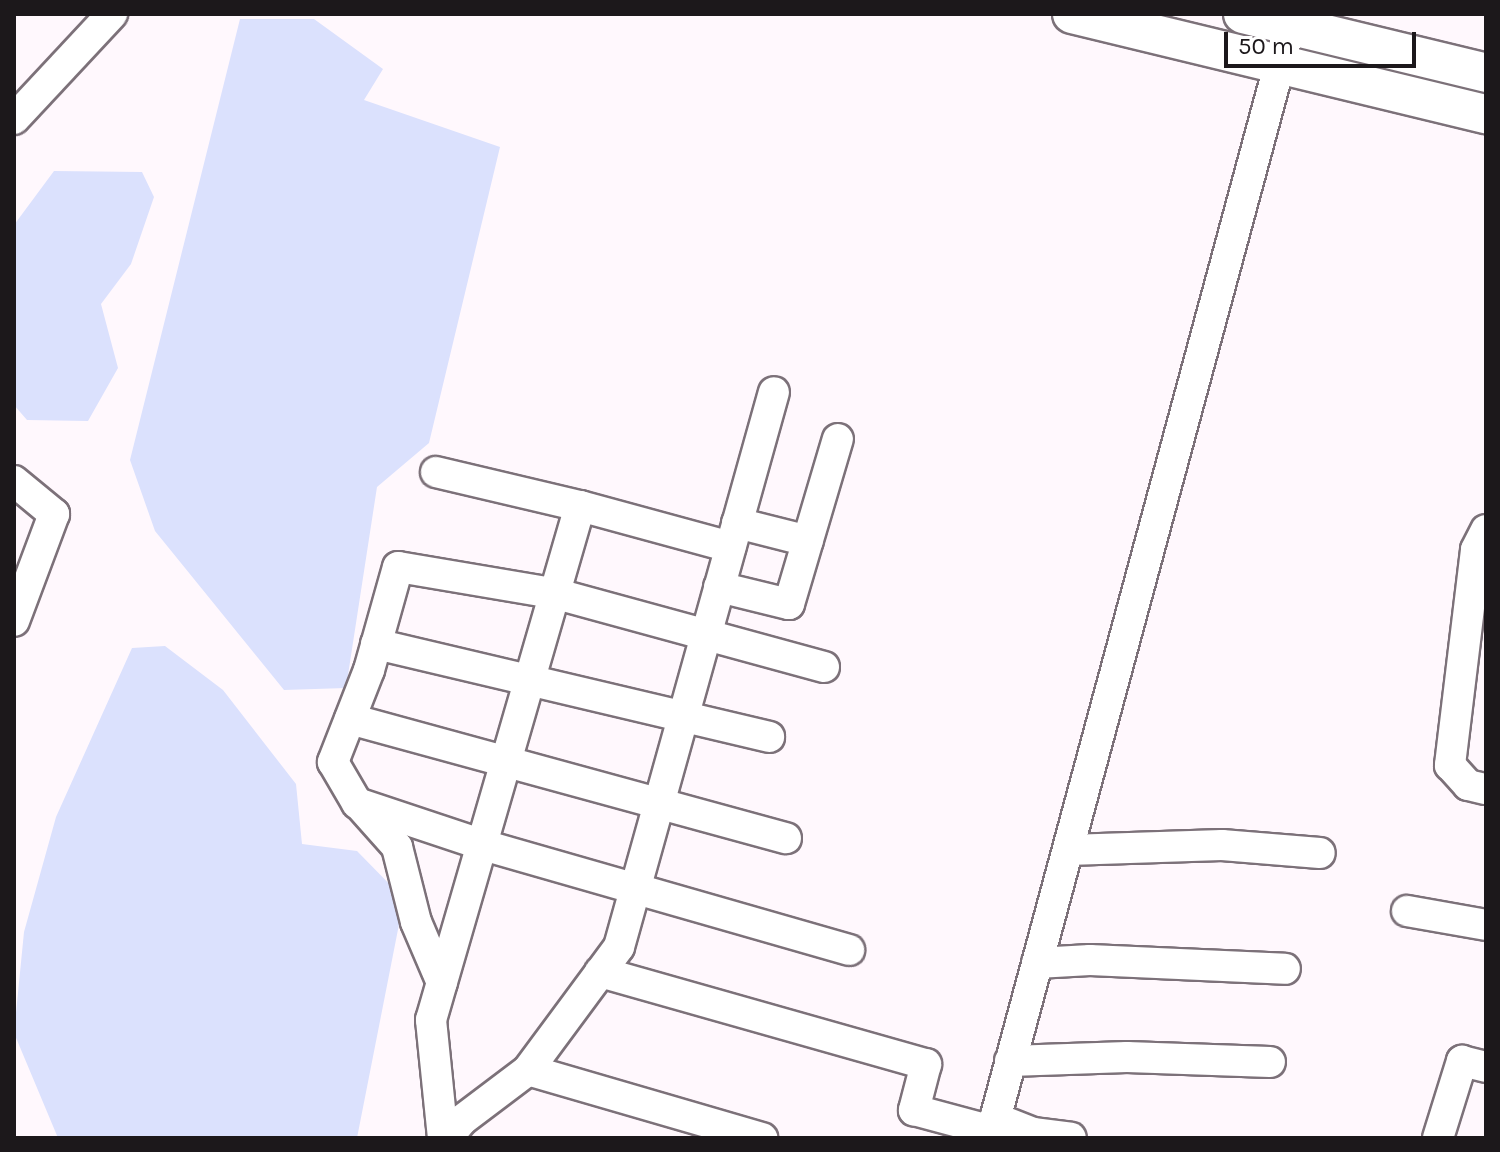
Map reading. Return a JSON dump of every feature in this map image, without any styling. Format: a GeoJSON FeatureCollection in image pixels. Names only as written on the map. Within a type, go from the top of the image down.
{"type":"FeatureCollection","features":[{"type":"Feature","properties":{"kind":"main road"},"geometry":{"type":"LineString","coordinates":[[1072,14],[1486,114]]}},
{"type":"Feature","properties":{"kind":"main road"},"geometry":{"type":"LineString","coordinates":[[1243,14],[1486,73]]}},
{"type":"Feature","properties":{"kind":"street"},"geometry":{"type":"LineString","coordinates":[[14,119],[112,14]]}},
{"type":"Feature","properties":{"kind":"street"},"geometry":{"type":"LineString","coordinates":[[992,1129],[1290,25]]}},
{"type":"Feature","properties":{"kind":"street"},"geometry":{"type":"LineString","coordinates":[[445,1138],[462,1120],[528,1070],[619,947],[774,392]]}},
{"type":"Feature","properties":{"kind":"street"},"geometry":{"type":"LineString","coordinates":[[719,587],[789,604],[838,439]]}},
{"type":"Feature","properties":{"kind":"street"},"geometry":{"type":"LineString","coordinates":[[436,472],[580,506],[734,535],[808,541]]}},
{"type":"Feature","properties":{"kind":"street"},"geometry":{"type":"LineString","coordinates":[[14,481],[54,514],[14,621]]}},
{"type":"Feature","properties":{"kind":"street"},"geometry":{"type":"LineString","coordinates":[[445,1138],[431,1020],[558,594],[580,506]]}},
{"type":"Feature","properties":{"kind":"street"},"geometry":{"type":"LineString","coordinates":[[1486,530],[1476,550],[1475,640],[1450,765],[1468,785],[1486,789]]}},
{"type":"Feature","properties":{"kind":"street"},"geometry":{"type":"LineString","coordinates":[[442,983],[416,922],[397,847],[357,803],[333,762],[376,644],[398,567],[558,594],[824,667]]}},
{"type":"Feature","properties":{"kind":"street"},"geometry":{"type":"LineString","coordinates":[[376,644],[533,678],[769,737]]}},
{"type":"Feature","properties":{"kind":"street"},"geometry":{"type":"LineString","coordinates":[[350,719],[786,838]]}},
{"type":"Feature","properties":{"kind":"street"},"geometry":{"type":"LineString","coordinates":[[357,803],[483,845],[849,950]]}},
{"type":"Feature","properties":{"kind":"street"},"geometry":{"type":"LineString","coordinates":[[1068,850],[1222,845],[1320,853]]}},
{"type":"Feature","properties":{"kind":"street"},"geometry":{"type":"LineString","coordinates":[[1407,911],[1486,925]]}},
{"type":"Feature","properties":{"kind":"street"},"geometry":{"type":"LineString","coordinates":[[1037,963],[1090,960],[1285,969]]}},
{"type":"Feature","properties":{"kind":"street"},"geometry":{"type":"LineString","coordinates":[[600,972],[926,1064],[914,1110],[992,1129],[1071,1138]]}},
{"type":"Feature","properties":{"kind":"street"},"geometry":{"type":"LineString","coordinates":[[1010,1061],[1127,1057],[1270,1062]]}},
{"type":"Feature","properties":{"kind":"street"},"geometry":{"type":"LineString","coordinates":[[1438,1138],[1462,1061],[1486,1067]]}},
{"type":"Feature","properties":{"kind":"street"},"geometry":{"type":"LineString","coordinates":[[528,1070],[762,1138]]}},
{"type":"Feature","properties":{"kind":"water"},"geometry":{"type":"Polygon","coordinates":[[[240,19],[314,19],[383,69],[364,100],[500,147],[429,443],[377,487],[346,688],[284,690],[155,531],[130,460],[240,19]]]}},
{"type":"Feature","properties":{"kind":"water"},"geometry":{"type":"Polygon","coordinates":[[[54,171],[142,172],[154,197],[131,264],[101,304],[118,368],[88,421],[27,420],[14,405],[14,225],[54,171]]]}},
{"type":"Feature","properties":{"kind":"water"},"geometry":{"type":"Polygon","coordinates":[[[165,646],[223,690],[296,784],[302,844],[357,851],[404,899],[357,1138],[58,1138],[14,1033],[24,932],[56,817],[132,648],[165,646]]]}}]}
